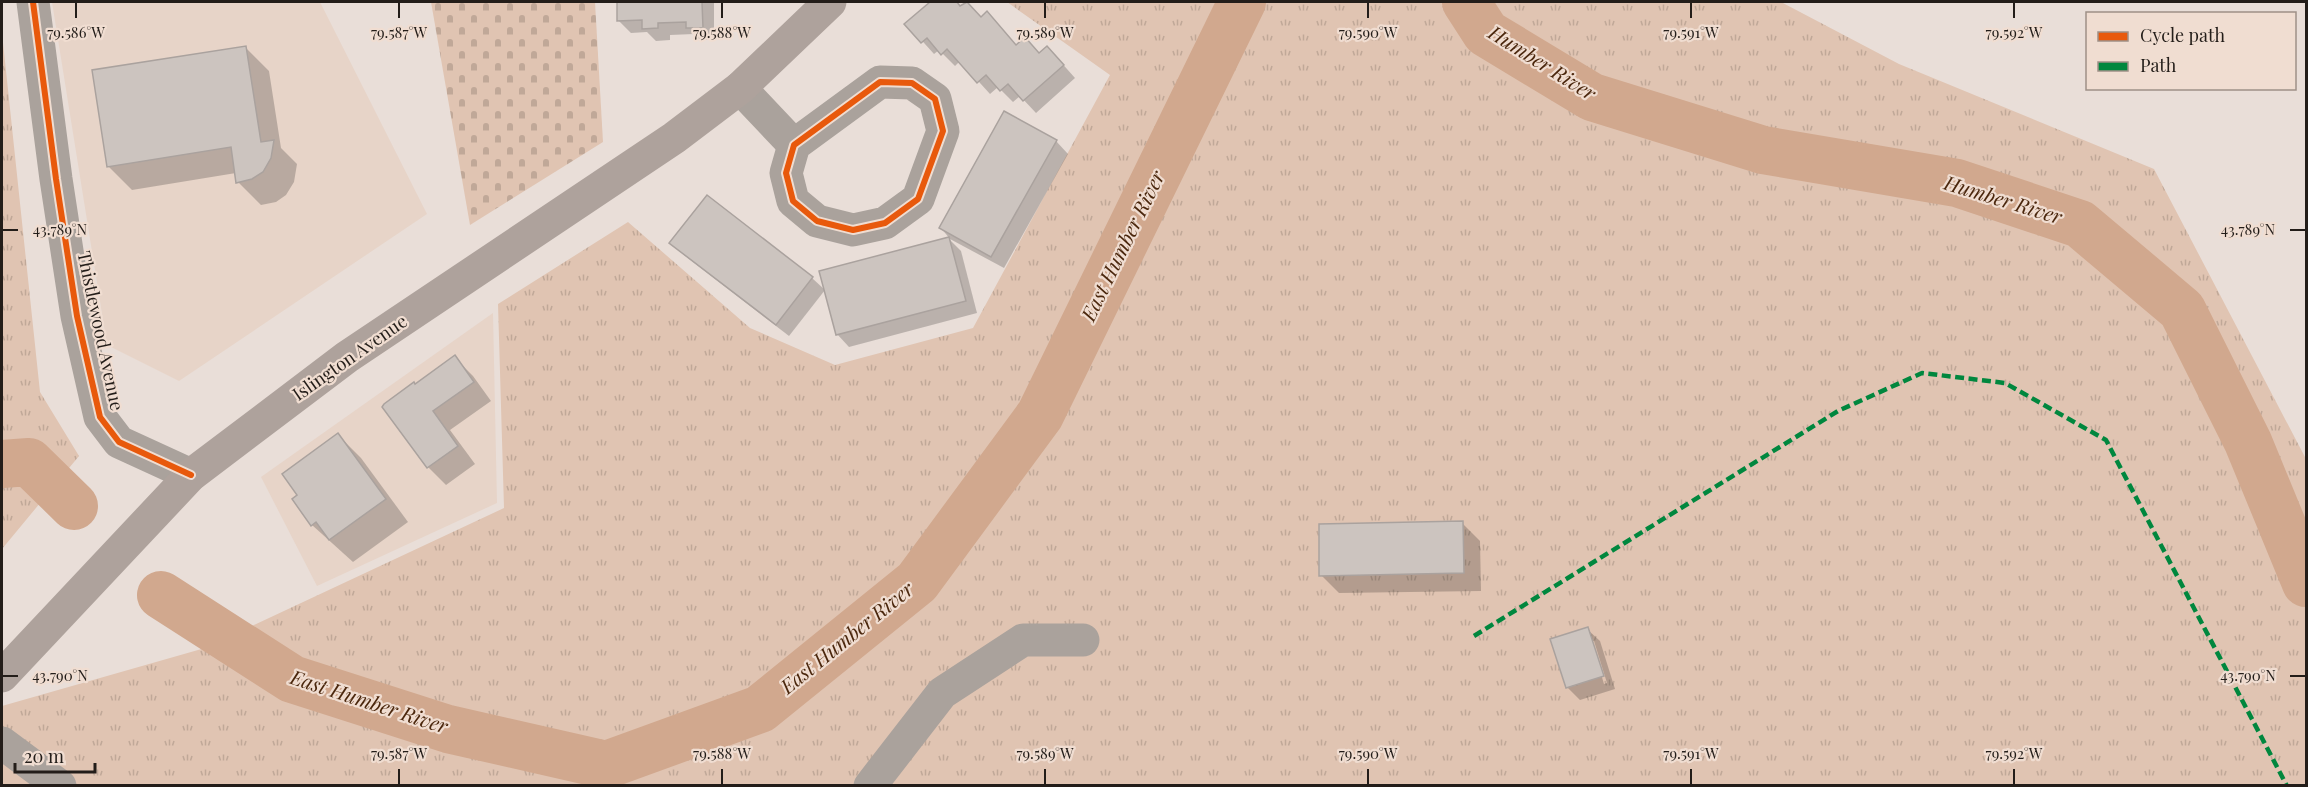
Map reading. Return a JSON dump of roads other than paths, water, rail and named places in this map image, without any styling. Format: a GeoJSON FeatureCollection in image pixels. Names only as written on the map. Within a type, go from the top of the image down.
{"type":"FeatureCollection","features":[{"type":"Feature","properties":{"kind":"main road","name":"Islington Avenue"},"geometry":{"type":"LineString","coordinates":[[2,676],[191,475],[347,357],[674,138],[740,88],[827,3]]}},
{"type":"Feature","properties":{"kind":"street","name":"Thistlewood Avenue"},"geometry":{"type":"LineString","coordinates":[[33,2],[77,316],[100,417],[119,441],[191,475]]}},
{"type":"Feature","properties":{"kind":"street"},"geometry":{"type":"LineString","coordinates":[[880,82],[912,83],[935,99],[943,131],[918,199],[885,223],[853,230],[817,221],[793,201],[786,173],[794,145],[880,82]]}},
{"type":"Feature","properties":{"kind":"street"},"geometry":{"type":"LineString","coordinates":[[740,88],[794,145]]}},
{"type":"Feature","properties":{"kind":"street"},"geometry":{"type":"LineString","coordinates":[[870,786],[942,693],[1023,640],[1083,640]]}},
{"type":"Feature","properties":{"kind":"street"},"geometry":{"type":"LineString","coordinates":[[2,743],[60,786]]}},
{"type":"Feature","properties":{"kind":"waterway","name":"East Humber River"},"geometry":{"type":"LineString","coordinates":[[161,595],[292,679],[448,729],[606,765],[760,709],[917,582],[1040,415],[1242,2]]}},
{"type":"Feature","properties":{"kind":"waterway","name":"Humber River"},"geometry":{"type":"LineString","coordinates":[[1466,2],[1486,33],[1592,97],[1763,150],[1957,183],[2080,224],[2182,310],[2248,442],[2306,583]]}},
{"type":"Feature","properties":{"kind":"waterway","name":"East Humber River"},"geometry":{"type":"LineString","coordinates":[[2,464],[29,462],[74,506]]}}]}
